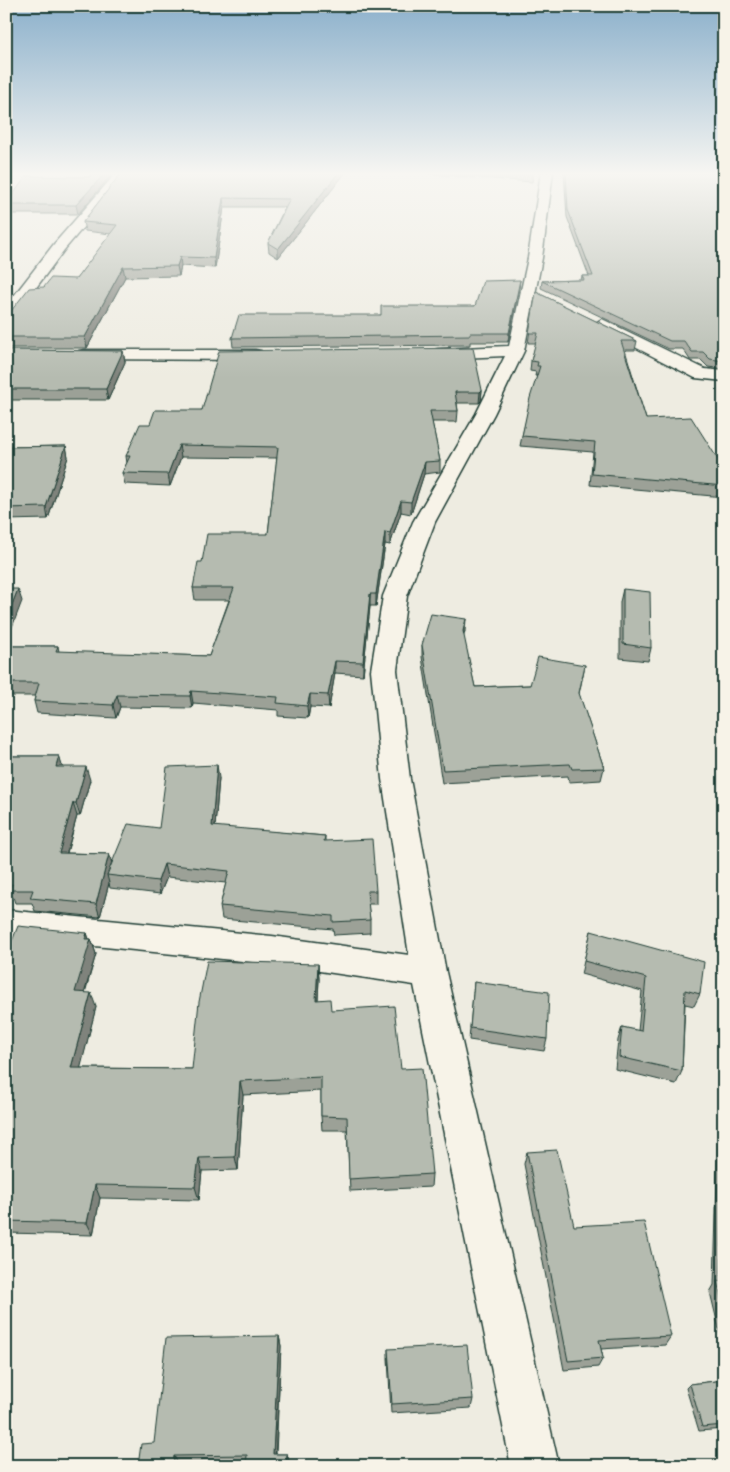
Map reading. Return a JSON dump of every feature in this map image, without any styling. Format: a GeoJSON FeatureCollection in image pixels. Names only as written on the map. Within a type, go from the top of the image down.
{"type":"FeatureCollection","features":[{"type":"Feature","properties":{"kind":"street"},"geometry":{"type":"LineString","coordinates":[[6,317],[64,241]]}},
{"type":"Feature","properties":{"kind":"street"},"geometry":{"type":"LineString","coordinates":[[535,1466],[429,972],[396,779],[384,670],[395,596],[424,522],[486,414],[516,351],[538,294],[542,241]]}},
{"type":"Feature","properties":{"kind":"street"},"geometry":{"type":"LineString","coordinates":[[584,315],[701,374],[724,376]]}},
{"type":"Feature","properties":{"kind":"street"},"geometry":{"type":"LineString","coordinates":[[419,354],[516,351]]}},
{"type":"Feature","properties":{"kind":"street"},"geometry":{"type":"LineString","coordinates":[[65,354],[274,355]]}},
{"type":"Feature","properties":{"kind":"street"},"geometry":{"type":"LineString","coordinates":[[6,923],[272,950],[429,972]]}},
{"type":"Feature","properties":{"kind":"building"},"geometry":{"type":"Polygon","coordinates":[[[105,241],[217,241],[214,258],[180,257],[177,266],[123,267],[85,337],[6,337],[6,313],[11,311],[29,288],[44,287],[51,278],[76,279],[105,241]]]}},
{"type":"Feature","properties":{"kind":"building"},"geometry":{"type":"Polygon","coordinates":[[[269,241],[285,241],[278,249],[268,243],[269,241]]]}},
{"type":"Feature","properties":{"kind":"building"},"geometry":{"type":"Polygon","coordinates":[[[580,241],[724,241],[724,361],[710,359],[703,352],[692,352],[684,341],[670,341],[542,281],[584,280],[582,276],[593,276],[580,241]]]}},
{"type":"Feature","properties":{"kind":"building"},"geometry":{"type":"Polygon","coordinates":[[[520,280],[509,333],[232,338],[239,315],[381,315],[381,306],[475,306],[483,281],[520,280]]]}},
{"type":"Feature","properties":{"kind":"building"},"geometry":{"type":"Polygon","coordinates":[[[536,292],[637,341],[621,341],[646,419],[691,417],[719,461],[724,461],[724,486],[592,474],[595,442],[522,436],[530,398],[540,366],[537,366],[538,362],[531,361],[538,333],[529,333],[536,292]]]}},
{"type":"Feature","properties":{"kind":"building"},"geometry":{"type":"Polygon","coordinates":[[[473,348],[482,390],[480,392],[455,392],[458,411],[430,411],[440,461],[425,462],[411,502],[401,501],[390,533],[385,532],[376,594],[370,594],[363,662],[335,661],[328,695],[310,694],[307,706],[277,703],[278,697],[191,691],[190,696],[117,695],[113,705],[34,701],[39,683],[6,683],[6,646],[58,646],[56,651],[209,656],[234,588],[193,588],[198,562],[202,562],[207,534],[268,534],[278,447],[179,445],[168,474],[122,473],[130,456],[126,456],[140,424],[150,424],[155,410],[202,410],[219,351],[473,348]]]}},
{"type":"Feature","properties":{"kind":"building"},"geometry":{"type":"Polygon","coordinates":[[[6,350],[123,351],[106,389],[8,389],[6,392],[6,350]]]}},
{"type":"Feature","properties":{"kind":"building"},"geometry":{"type":"Polygon","coordinates":[[[66,446],[46,507],[6,508],[6,447],[66,446]]]}},
{"type":"Feature","properties":{"kind":"building"},"geometry":{"type":"Polygon","coordinates":[[[6,589],[18,589],[6,620],[6,589]]]}},
{"type":"Feature","properties":{"kind":"building"},"geometry":{"type":"Polygon","coordinates":[[[623,589],[650,592],[651,648],[623,644],[623,589]]]}},
{"type":"Feature","properties":{"kind":"building"},"geometry":{"type":"Polygon","coordinates":[[[431,614],[466,619],[463,631],[475,687],[530,685],[538,657],[585,665],[579,693],[604,768],[572,769],[570,764],[443,770],[422,645],[431,614]]]}},
{"type":"Feature","properties":{"kind":"building"},"geometry":{"type":"Polygon","coordinates":[[[6,756],[59,756],[56,767],[86,767],[76,803],[73,803],[59,853],[109,854],[96,904],[30,898],[33,890],[10,890],[12,884],[6,884],[6,756]]]}},
{"type":"Feature","properties":{"kind":"building"},"geometry":{"type":"Polygon","coordinates":[[[217,765],[212,826],[325,836],[324,841],[372,839],[376,891],[367,891],[370,920],[333,922],[333,916],[220,906],[229,871],[164,864],[158,881],[107,875],[128,824],[159,828],[167,767],[217,765]]]}},
{"type":"Feature","properties":{"kind":"building"},"geometry":{"type":"Polygon","coordinates":[[[18,926],[87,933],[85,939],[91,939],[75,992],[91,993],[71,1068],[192,1069],[199,1002],[207,961],[318,964],[316,1000],[330,999],[331,1010],[394,1006],[401,1069],[422,1068],[432,1174],[349,1179],[347,1117],[321,1116],[321,1077],[240,1081],[235,1157],[199,1158],[195,1187],[95,1185],[87,1223],[6,1221],[6,956],[18,926]]]}},
{"type":"Feature","properties":{"kind":"building"},"geometry":{"type":"Polygon","coordinates":[[[591,931],[704,962],[700,994],[685,990],[682,1071],[619,1057],[622,1027],[641,1031],[646,978],[584,961],[591,931]]]}},
{"type":"Feature","properties":{"kind":"building"},"geometry":{"type":"Polygon","coordinates":[[[474,982],[549,992],[547,1039],[470,1028],[474,982]]]}},
{"type":"Feature","properties":{"kind":"building"},"geometry":{"type":"Polygon","coordinates":[[[557,1150],[574,1226],[644,1222],[671,1336],[599,1340],[603,1358],[568,1361],[527,1152],[557,1150]]]}},
{"type":"Feature","properties":{"kind":"building"},"geometry":{"type":"Polygon","coordinates":[[[724,1163],[724,1311],[717,1281],[721,1281],[724,1163]]]}},
{"type":"Feature","properties":{"kind":"building"},"geometry":{"type":"Polygon","coordinates":[[[279,1336],[273,1454],[287,1454],[286,1466],[246,1466],[247,1455],[174,1456],[173,1466],[138,1466],[141,1444],[154,1443],[166,1338],[279,1336]]]}},
{"type":"Feature","properties":{"kind":"building"},"geometry":{"type":"Polygon","coordinates":[[[467,1345],[473,1399],[392,1404],[388,1349],[467,1345]]]}},
{"type":"Feature","properties":{"kind":"building"},"geometry":{"type":"Polygon","coordinates":[[[724,1380],[724,1425],[702,1427],[690,1384],[724,1380]]]}}]}
